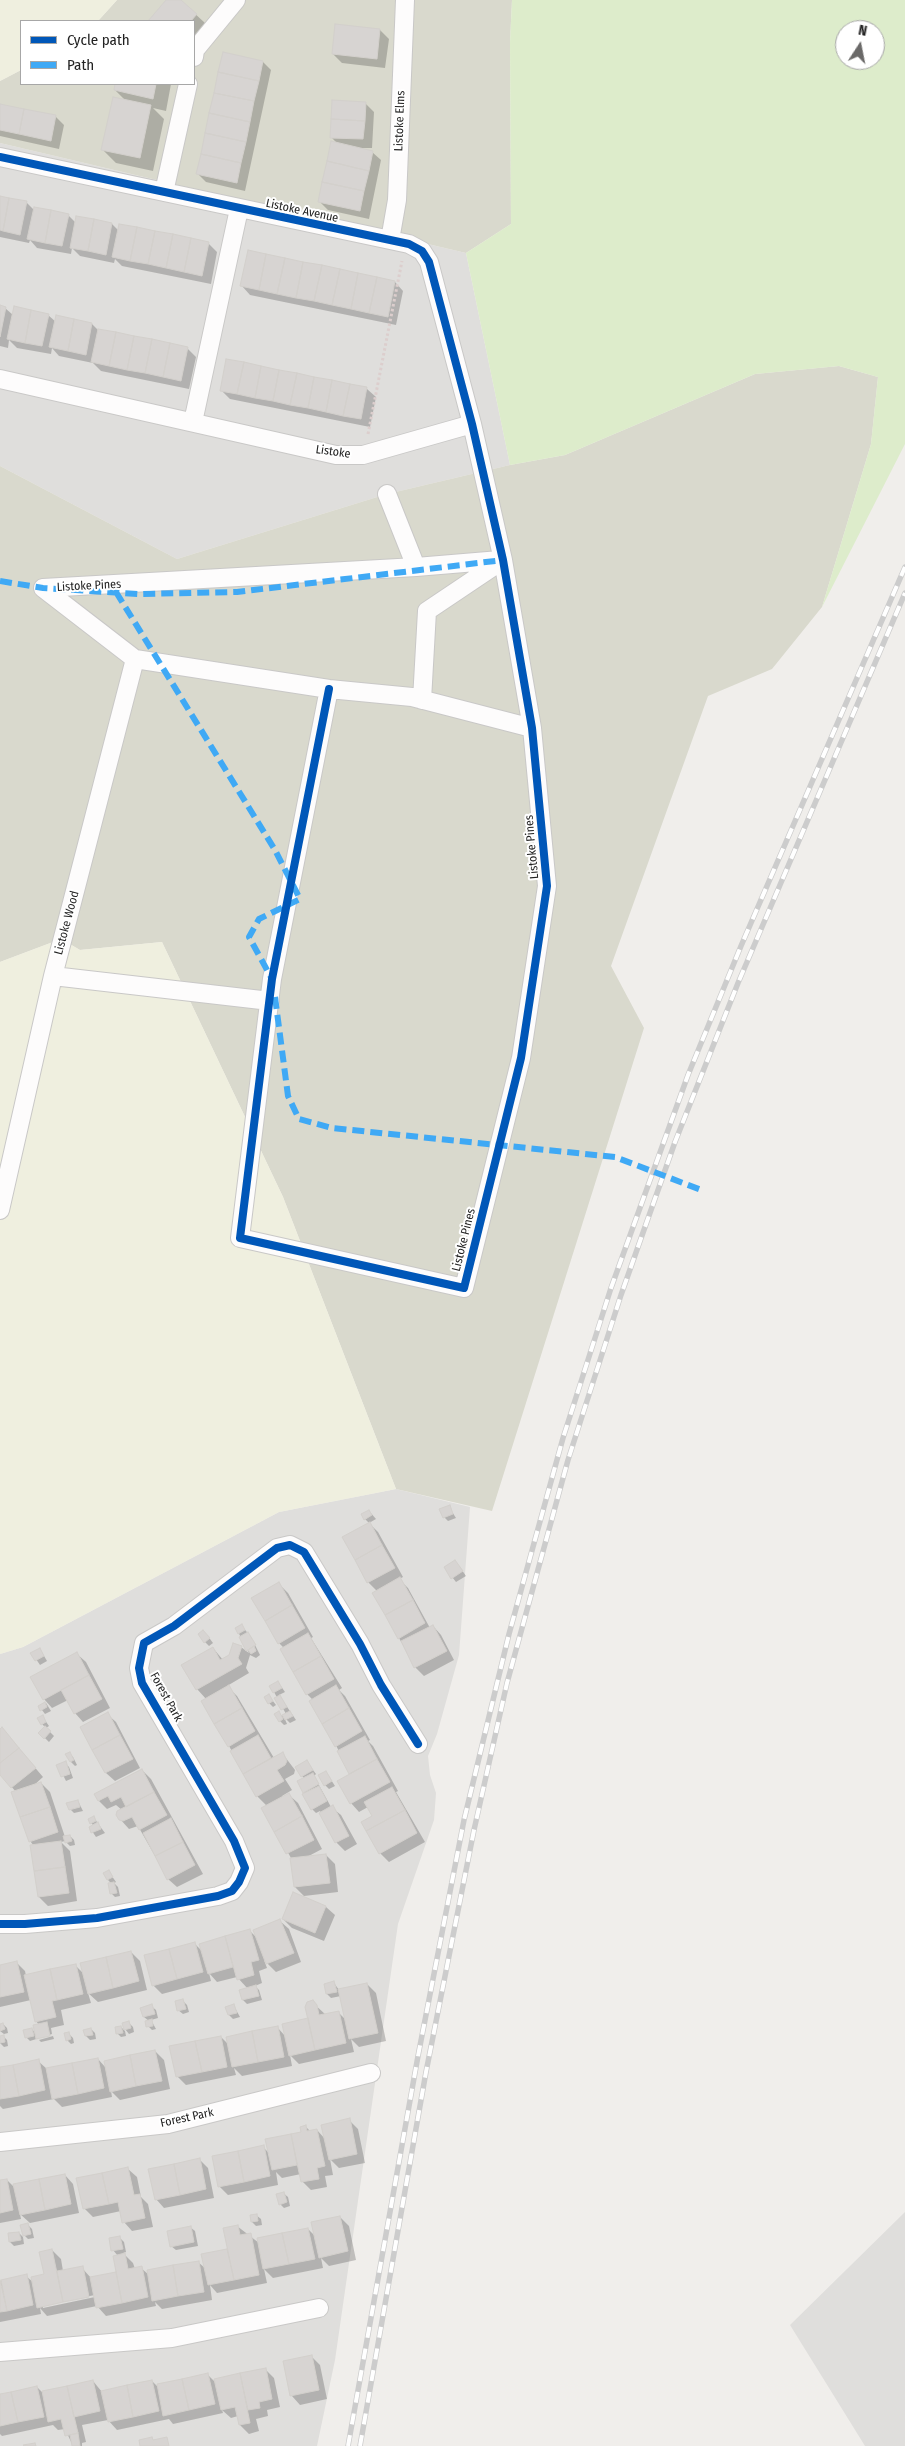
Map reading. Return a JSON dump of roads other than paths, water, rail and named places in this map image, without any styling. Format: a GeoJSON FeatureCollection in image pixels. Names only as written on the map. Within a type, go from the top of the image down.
{"type":"FeatureCollection","features":[{"type":"Feature","properties":{"kind":"street"},"geometry":{"type":"LineString","coordinates":[[195,54],[236,0]]}},
{"type":"Feature","properties":{"kind":"street","name":"Listoke Elms"},"geometry":{"type":"LineString","coordinates":[[397,242],[405,0]]}},
{"type":"Feature","properties":{"kind":"street"},"geometry":{"type":"LineString","coordinates":[[164,192],[188,85]]}},
{"type":"Feature","properties":{"kind":"street","name":"Listoke Avenue"},"geometry":{"type":"LineString","coordinates":[[0,157],[397,242],[422,251],[429,262],[472,424]]}},
{"type":"Feature","properties":{"kind":"street"},"geometry":{"type":"LineString","coordinates":[[193,422],[239,209]]}},
{"type":"Feature","properties":{"kind":"street","name":"Listoke"},"geometry":{"type":"LineString","coordinates":[[0,379],[336,455],[363,455],[472,424]]}},
{"type":"Feature","properties":{"kind":"street","name":"Listoke Pines"},"geometry":{"type":"LineString","coordinates":[[328,689],[272,979],[240,1238],[464,1288],[521,1058],[547,886],[532,728],[503,560],[472,424]]}},
{"type":"Feature","properties":{"kind":"street"},"geometry":{"type":"LineString","coordinates":[[387,494],[416,567],[503,560]]}},
{"type":"Feature","properties":{"kind":"street"},"geometry":{"type":"LineString","coordinates":[[422,700],[427,611],[503,560]]}},
{"type":"Feature","properties":{"kind":"street","name":"Listoke Pines"},"geometry":{"type":"LineString","coordinates":[[416,567],[43,588],[135,659],[328,689],[422,700],[532,728]]}},
{"type":"Feature","properties":{"kind":"street","name":"Listoke Wood"},"geometry":{"type":"LineString","coordinates":[[0,1210],[53,976],[135,659]]}},
{"type":"Feature","properties":{"kind":"street"},"geometry":{"type":"LineString","coordinates":[[53,976],[270,1001]]}},
{"type":"Feature","properties":{"kind":"street","name":"Forest Park"},"geometry":{"type":"LineString","coordinates":[[0,1924],[26,1924],[97,1918],[210,1898],[232,1891],[239,1882],[245,1868],[234,1840],[142,1682],[139,1668],[144,1643],[174,1626],[277,1548],[290,1545],[304,1552],[360,1644],[381,1685],[418,1744]]}},
{"type":"Feature","properties":{"kind":"street","name":"Forest Park"},"geometry":{"type":"LineString","coordinates":[[0,2142],[168,2124],[371,2073]]}},
{"type":"Feature","properties":{"kind":"street"},"geometry":{"type":"LineString","coordinates":[[0,2352],[172,2338],[319,2308]]}},
{"type":"Feature","properties":{"kind":"railway"},"geometry":{"type":"LineString","coordinates":[[348,2446],[418,2056],[464,1820],[509,1634],[563,1438],[611,1288],[688,1075],[741,946],[905,567]]}},
{"type":"Feature","properties":{"kind":"railway"},"geometry":{"type":"LineString","coordinates":[[360,2446],[426,2072],[474,1830],[507,1683],[568,1460],[621,1295],[675,1142],[738,983],[905,593]]}}]}
